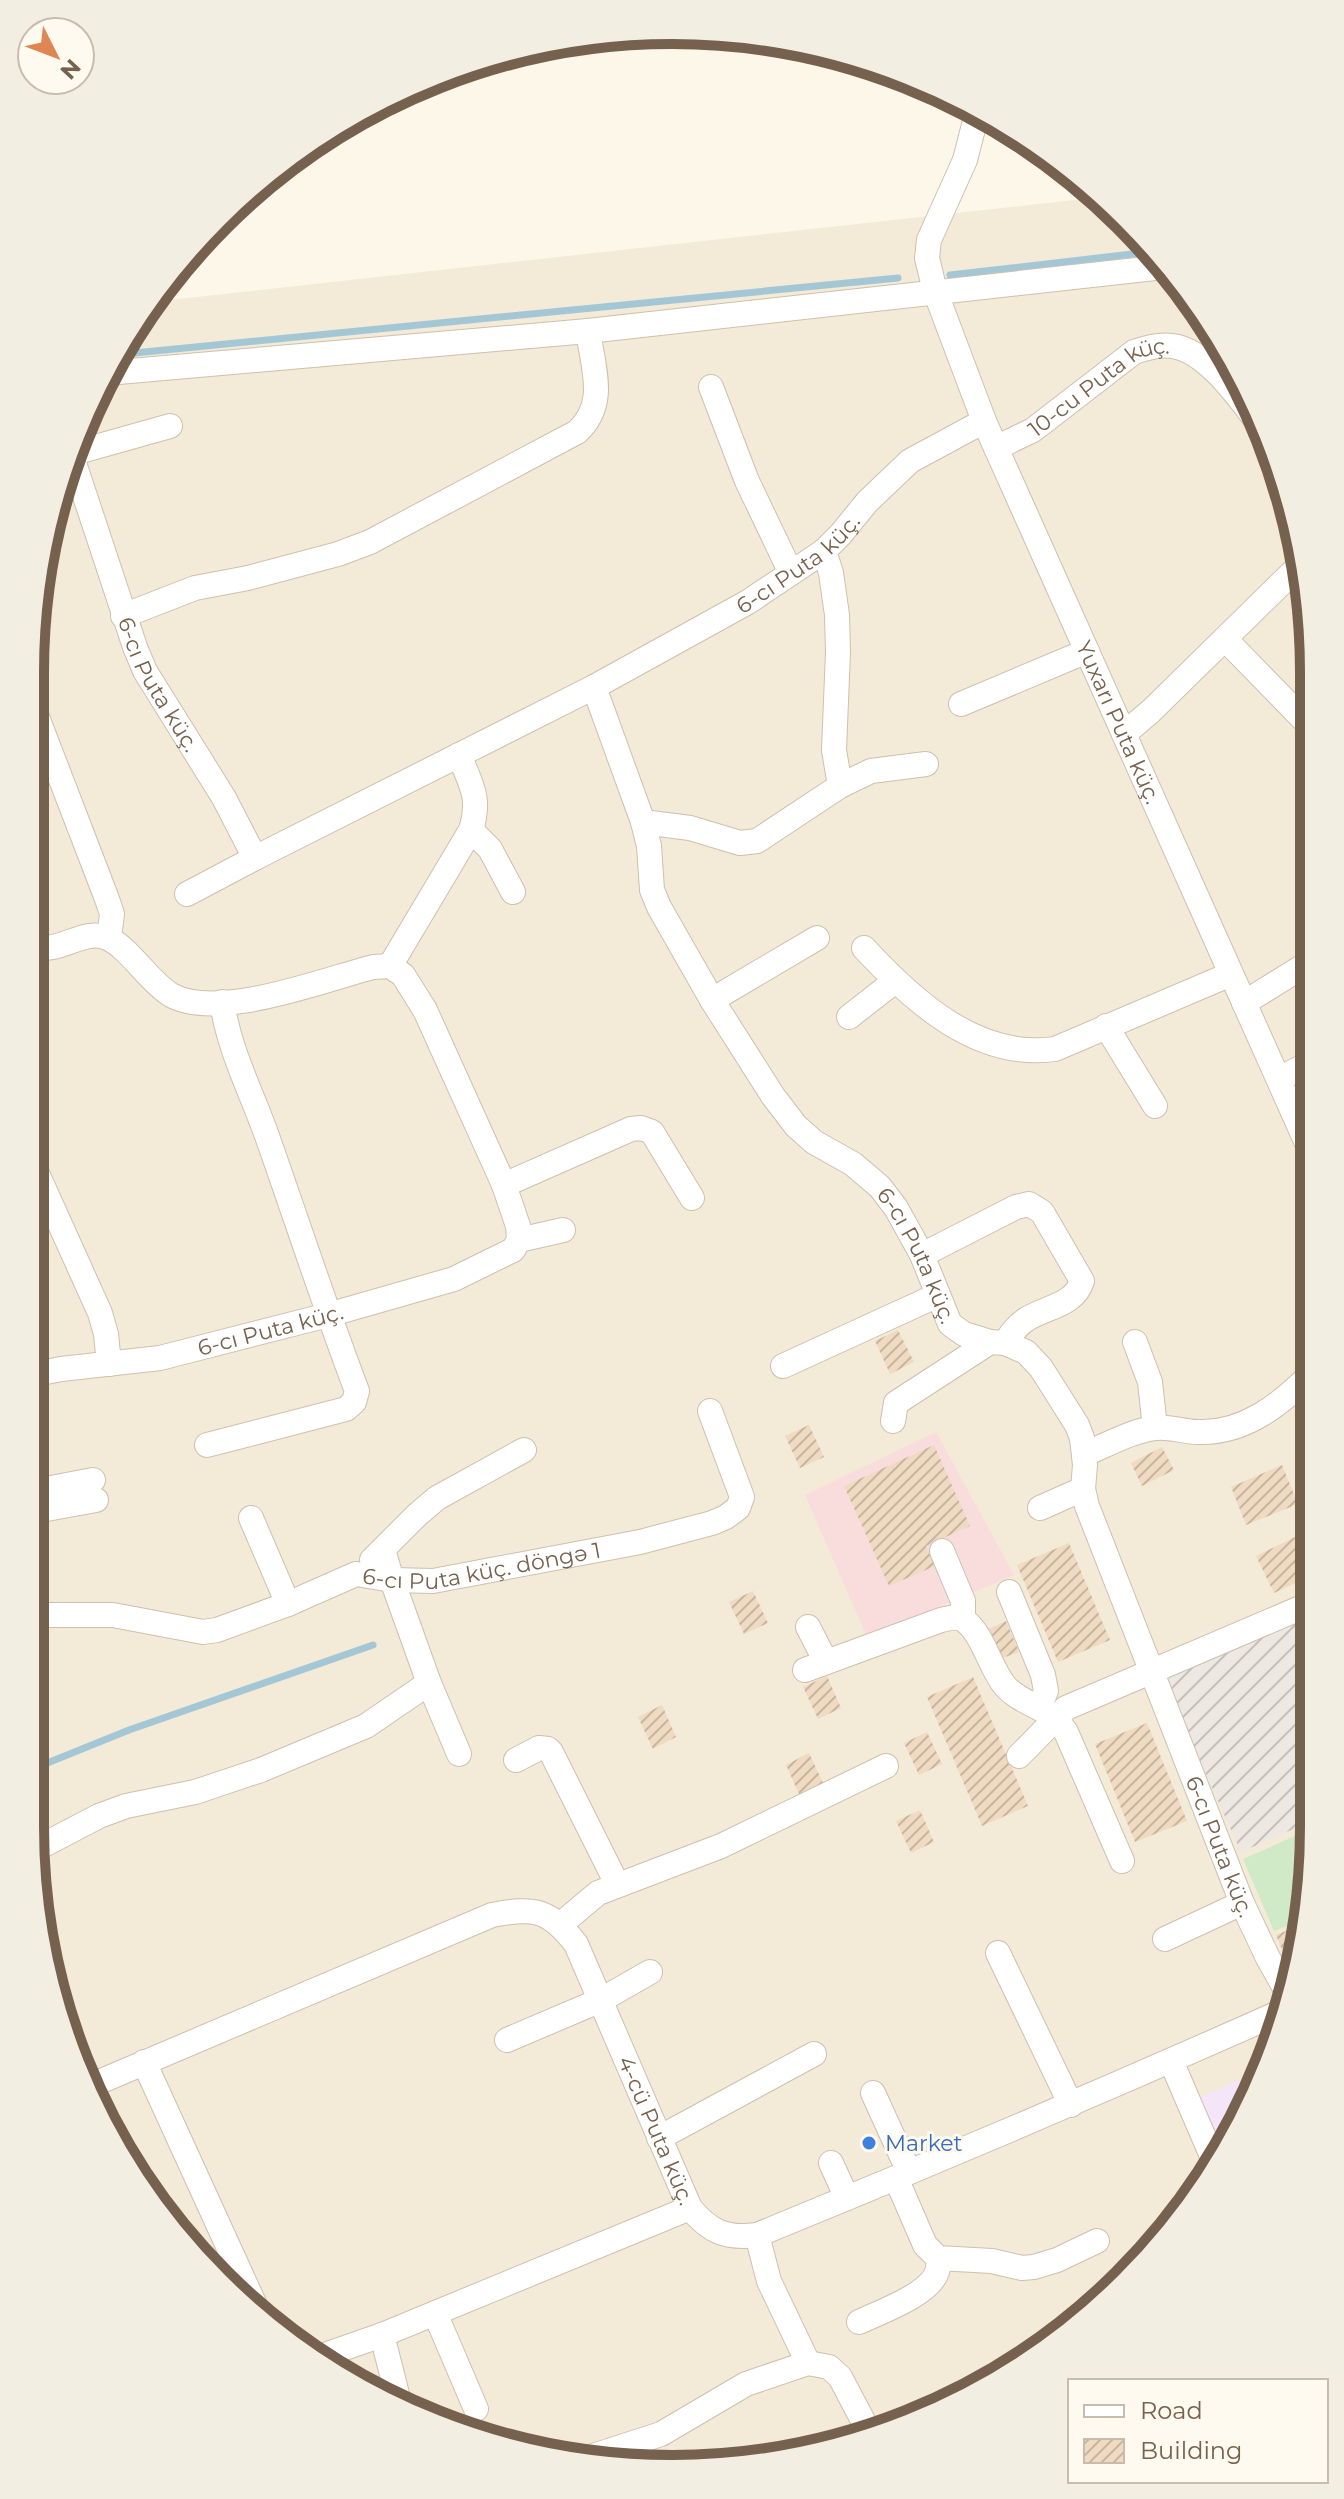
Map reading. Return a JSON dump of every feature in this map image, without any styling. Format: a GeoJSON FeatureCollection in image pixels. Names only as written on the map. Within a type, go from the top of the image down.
{"type":"FeatureCollection","features":[{"type":"Feature","properties":{"kind":"street","name":"Yuxarı Puta küç."},"geometry":{"type":"LineString","coordinates":[[975,122],[965,160],[929,240],[927,258],[935,291],[984,421],[1300,1127]]}},
{"type":"Feature","properties":{"kind":"street"},"geometry":{"type":"LineString","coordinates":[[121,372],[588,331],[1152,268]]}},
{"type":"Feature","properties":{"kind":"street"},"geometry":{"type":"LineString","coordinates":[[123,616],[195,588],[278,570],[370,542],[577,432],[589,421],[597,394],[588,331]]}},
{"type":"Feature","properties":{"kind":"street","name":"10-cu Puta küç."},"geometry":{"type":"LineString","coordinates":[[996,448],[1033,430],[1134,352],[1150,347],[1172,346],[1195,354],[1236,396]]}},
{"type":"Feature","properties":{"kind":"street"},"geometry":{"type":"LineString","coordinates":[[711,387],[747,481],[791,573]]}},
{"type":"Feature","properties":{"kind":"street","name":"6-cı Puta küç."},"geometry":{"type":"LineString","coordinates":[[77,469],[123,616],[145,671],[224,798],[255,858],[594,687],[748,602],[824,551],[867,502],[910,461],[984,421]]}},
{"type":"Feature","properties":{"kind":"street"},"geometry":{"type":"LineString","coordinates":[[84,452],[170,426]]}},
{"type":"Feature","properties":{"kind":"street"},"geometry":{"type":"LineString","coordinates":[[824,551],[831,573],[837,615],[834,750],[840,786]]}},
{"type":"Feature","properties":{"kind":"street"},"geometry":{"type":"LineString","coordinates":[[1124,734],[1292,573]]}},
{"type":"Feature","properties":{"kind":"street"},"geometry":{"type":"LineString","coordinates":[[1225,639],[1300,716]]}},
{"type":"Feature","properties":{"kind":"street"},"geometry":{"type":"LineString","coordinates":[[961,704],[1087,651]]}},
{"type":"Feature","properties":{"kind":"street","name":"6-cı Puta küç."},"geometry":{"type":"LineString","coordinates":[[594,687],[643,822],[649,846],[652,890],[659,907],[712,1000],[773,1096],[796,1126],[814,1142],[853,1164],[880,1187],[896,1208],[922,1255],[950,1324],[964,1334],[1026,1352],[1041,1368],[1077,1425],[1085,1454],[1083,1489],[1087,1506],[1242,1903],[1281,1981]]}},
{"type":"Feature","properties":{"kind":"street"},"geometry":{"type":"LineString","coordinates":[[44,735],[112,914],[109,938]]}},
{"type":"Feature","properties":{"kind":"street"},"geometry":{"type":"LineString","coordinates":[[390,966],[471,830],[477,812],[475,797],[459,755]]}},
{"type":"Feature","properties":{"kind":"street"},"geometry":{"type":"LineString","coordinates":[[643,822],[690,828],[740,843],[757,841],[840,786],[871,771],[926,764]]}},
{"type":"Feature","properties":{"kind":"street"},"geometry":{"type":"LineString","coordinates":[[471,830],[490,849],[513,892]]}},
{"type":"Feature","properties":{"kind":"street"},"geometry":{"type":"LineString","coordinates":[[187,894],[255,858]]}},
{"type":"Feature","properties":{"kind":"street"},"geometry":{"type":"LineString","coordinates":[[44,948],[96,935],[109,938],[157,984],[186,1001],[249,1001],[373,967],[390,966],[403,975],[420,1001],[504,1185],[518,1226],[519,1240],[563,1230]]}},
{"type":"Feature","properties":{"kind":"street"},"geometry":{"type":"LineString","coordinates":[[712,1000],[817,938]]}},
{"type":"Feature","properties":{"kind":"street"},"geometry":{"type":"LineString","coordinates":[[864,948],[895,981],[924,1005],[971,1036],[1002,1047],[1032,1052],[1055,1049],[1231,974]]}},
{"type":"Feature","properties":{"kind":"street"},"geometry":{"type":"LineString","coordinates":[[1244,1003],[1300,968]]}},
{"type":"Feature","properties":{"kind":"street"},"geometry":{"type":"LineString","coordinates":[[849,1017],[895,981]]}},
{"type":"Feature","properties":{"kind":"street"},"geometry":{"type":"LineString","coordinates":[[207,1445],[346,1409],[354,1402],[357,1391],[264,1126],[233,1050],[222,1002]]}},
{"type":"Feature","properties":{"kind":"street"},"geometry":{"type":"LineString","coordinates":[[1106,1026],[1155,1106]]}},
{"type":"Feature","properties":{"kind":"street"},"geometry":{"type":"LineString","coordinates":[[1279,1079],[1300,1068]]}},
{"type":"Feature","properties":{"kind":"street"},"geometry":{"type":"LineString","coordinates":[[504,1185],[631,1129],[641,1128],[652,1132],[692,1198]]}},
{"type":"Feature","properties":{"kind":"street"},"geometry":{"type":"LineString","coordinates":[[44,1189],[100,1313],[109,1364]]}},
{"type":"Feature","properties":{"kind":"street"},"geometry":{"type":"LineString","coordinates":[[893,1421],[896,1403],[998,1343],[1027,1319],[1070,1299],[1079,1292],[1082,1281],[1042,1212],[1029,1204],[1016,1207],[922,1255]]}},
{"type":"Feature","properties":{"kind":"street","name":"6-cı Puta küç."},"geometry":{"type":"LineString","coordinates":[[44,1373],[160,1358],[328,1315],[454,1279],[501,1258],[513,1250],[519,1240]]}},
{"type":"Feature","properties":{"kind":"street"},"geometry":{"type":"LineString","coordinates":[[783,1366],[938,1295]]}},
{"type":"Feature","properties":{"kind":"street"},"geometry":{"type":"LineString","coordinates":[[1135,1342],[1150,1382],[1155,1428]]}},
{"type":"Feature","properties":{"kind":"street"},"geometry":{"type":"LineString","coordinates":[[1085,1454],[1155,1428],[1201,1433],[1253,1420],[1285,1399],[1300,1385]]}},
{"type":"Feature","properties":{"kind":"street","name":"6-cı Puta küç. döngə 1"},"geometry":{"type":"LineString","coordinates":[[44,1615],[113,1615],[203,1632],[217,1630],[288,1604],[356,1574],[392,1580],[433,1581],[640,1542],[712,1523],[738,1508],[742,1497],[710,1411]]}},
{"type":"Feature","properties":{"kind":"street"},"geometry":{"type":"LineString","coordinates":[[356,1574],[437,1498],[524,1450]]}},
{"type":"Feature","properties":{"kind":"street"},"geometry":{"type":"LineString","coordinates":[[1040,1508],[1083,1489]]}},
{"type":"Feature","properties":{"kind":"street"},"geometry":{"type":"LineString","coordinates":[[44,1492],[94,1490],[44,1507]]}},
{"type":"Feature","properties":{"kind":"street"},"geometry":{"type":"LineString","coordinates":[[251,1518],[288,1604]]}},
{"type":"Feature","properties":{"kind":"street"},"geometry":{"type":"LineString","coordinates":[[383,1550],[429,1683],[459,1754]]}},
{"type":"Feature","properties":{"kind":"street"},"geometry":{"type":"LineString","coordinates":[[942,1551],[963,1601],[963,1619]]}},
{"type":"Feature","properties":{"kind":"street"},"geometry":{"type":"LineString","coordinates":[[1009,1592],[1043,1675],[1046,1691],[1047,1713],[1019,1756]]}},
{"type":"Feature","properties":{"kind":"street"},"geometry":{"type":"LineString","coordinates":[[1047,1713],[1151,1673],[1300,1608]]}},
{"type":"Feature","properties":{"kind":"street"},"geometry":{"type":"LineString","coordinates":[[808,1627],[816,1666],[941,1620],[963,1619],[972,1628],[994,1671],[1006,1687],[1047,1713],[1066,1732],[1122,1861]]}},
{"type":"Feature","properties":{"kind":"street"},"geometry":{"type":"LineString","coordinates":[[44,1845],[99,1816],[126,1806],[195,1792],[248,1775],[366,1726],[429,1683]]}},
{"type":"Feature","properties":{"kind":"street"},"geometry":{"type":"LineString","coordinates":[[516,1760],[539,1748],[551,1752],[617,1884]]}},
{"type":"Feature","properties":{"kind":"street"},"geometry":{"type":"LineString","coordinates":[[99,2082],[492,1915],[520,1910],[538,1912],[561,1924],[598,1893],[721,1846],[886,1766]]}},
{"type":"Feature","properties":{"kind":"street"},"geometry":{"type":"LineString","coordinates":[[1165,1939],[1242,1903]]}},
{"type":"Feature","properties":{"kind":"street","name":"4-cü Puta küç."},"geometry":{"type":"LineString","coordinates":[[561,1924],[576,1944],[690,2208],[702,2223],[719,2233],[738,2237],[757,2235],[847,2198],[1071,2105],[1271,2016]]}},
{"type":"Feature","properties":{"kind":"street"},"geometry":{"type":"LineString","coordinates":[[998,1953],[1071,2105]]}},
{"type":"Feature","properties":{"kind":"street"},"geometry":{"type":"LineString","coordinates":[[507,2040],[623,1990],[650,1972]]}},
{"type":"Feature","properties":{"kind":"street"},"geometry":{"type":"LineString","coordinates":[[659,2138],[814,2054]]}},
{"type":"Feature","properties":{"kind":"street"},"geometry":{"type":"LineString","coordinates":[[1171,2061],[1210,2151]]}},
{"type":"Feature","properties":{"kind":"street"},"geometry":{"type":"LineString","coordinates":[[144,2062],[248,2290]]}},
{"type":"Feature","properties":{"kind":"street"},"geometry":{"type":"LineString","coordinates":[[873,2093],[925,2245],[938,2258],[1034,2267],[1097,2241]]}},
{"type":"Feature","properties":{"kind":"street"},"geometry":{"type":"LineString","coordinates":[[831,2163],[847,2198]]}},
{"type":"Feature","properties":{"kind":"street"},"geometry":{"type":"LineString","coordinates":[[330,2353],[382,2335],[690,2208]]}},
{"type":"Feature","properties":{"kind":"street"},"geometry":{"type":"LineString","coordinates":[[757,2235],[769,2281],[808,2363]]}},
{"type":"Feature","properties":{"kind":"street"},"geometry":{"type":"LineString","coordinates":[[859,2322],[914,2296],[937,2272],[938,2258]]}},
{"type":"Feature","properties":{"kind":"street"},"geometry":{"type":"LineString","coordinates":[[435,2313],[476,2409]]}},
{"type":"Feature","properties":{"kind":"street"},"geometry":{"type":"LineString","coordinates":[[382,2335],[396,2391]]}},
{"type":"Feature","properties":{"kind":"street"},"geometry":{"type":"LineString","coordinates":[[607,2452],[661,2434],[746,2384],[808,2363],[829,2367],[840,2377],[865,2425]]}},
{"type":"Feature","properties":{"kind":"shaded area"},"geometry":{"type":"Polygon","coordinates":[[[1085,199],[1144,258],[1194,323],[1235,394],[1267,470],[1279,509],[1295,590],[1300,672],[1300,1827],[1295,1909],[1288,1950],[1267,2029],[1235,2105],[1194,2176],[1144,2241],[1086,2299],[1021,2349],[950,2390],[874,2422],[835,2434],[754,2450],[713,2454],[631,2454],[590,2450],[509,2434],[470,2422],[394,2390],[358,2371],[290,2325],[228,2271],[200,2241],[150,2176],[128,2141],[77,2029],[65,1990],[49,1909],[44,1827],[45,631],[56,549],[77,470],[109,394],[128,358],[167,300],[1085,199]]]}},
{"type":"Feature","properties":{"kind":"shaded area"},"geometry":{"type":"Polygon","coordinates":[[[936,1432],[1014,1575],[867,1637],[805,1495],[936,1432]]]}},
{"type":"Feature","properties":{"kind":"shaded area"},"geometry":{"type":"Polygon","coordinates":[[[1300,1620],[1300,1826],[1241,1852],[1163,1679],[1300,1620]]]}},
{"type":"Feature","properties":{"kind":"shaded area"},"geometry":{"type":"Polygon","coordinates":[[[1248,2076],[1216,2141],[1199,2098],[1248,2076]]]}},
{"type":"Feature","properties":{"kind":"green space"},"geometry":{"type":"Polygon","coordinates":[[[1300,1834],[1292,1924],[1274,1931],[1243,1859],[1300,1834]]]}},
{"type":"Feature","properties":{"kind":"building"},"geometry":{"type":"Polygon","coordinates":[[[898,1330],[914,1362],[890,1374],[875,1341],[898,1330]]]}},
{"type":"Feature","properties":{"kind":"building"},"geometry":{"type":"Polygon","coordinates":[[[809,1425],[824,1457],[800,1468],[785,1436],[809,1425]]]}},
{"type":"Feature","properties":{"kind":"building"},"geometry":{"type":"Polygon","coordinates":[[[934,1445],[970,1526],[926,1546],[935,1566],[889,1586],[844,1486],[934,1445]]]}},
{"type":"Feature","properties":{"kind":"building"},"geometry":{"type":"Polygon","coordinates":[[[1162,1447],[1174,1470],[1142,1486],[1131,1463],[1162,1447]]]}},
{"type":"Feature","properties":{"kind":"building"},"geometry":{"type":"Polygon","coordinates":[[[1282,1465],[1298,1504],[1246,1525],[1231,1487],[1282,1465]]]}},
{"type":"Feature","properties":{"kind":"building"},"geometry":{"type":"Polygon","coordinates":[[[1295,1537],[1300,1548],[1300,1581],[1274,1593],[1256,1556],[1295,1537]]]}},
{"type":"Feature","properties":{"kind":"building"},"geometry":{"type":"Polygon","coordinates":[[[1069,1543],[1110,1640],[1058,1662],[1017,1565],[1069,1543]]]}},
{"type":"Feature","properties":{"kind":"building"},"geometry":{"type":"Polygon","coordinates":[[[753,1591],[768,1623],[744,1634],[729,1602],[753,1591]]]}},
{"type":"Feature","properties":{"kind":"building"},"geometry":{"type":"Polygon","coordinates":[[[1006,1621],[1019,1652],[1000,1659],[988,1629],[1006,1621]]]}},
{"type":"Feature","properties":{"kind":"building"},"geometry":{"type":"Polygon","coordinates":[[[827,1676],[841,1708],[818,1719],[803,1687],[827,1676]]]}},
{"type":"Feature","properties":{"kind":"building"},"geometry":{"type":"Polygon","coordinates":[[[973,1677],[1028,1806],[982,1826],[927,1697],[973,1677]]]}},
{"type":"Feature","properties":{"kind":"building"},"geometry":{"type":"Polygon","coordinates":[[[662,1705],[676,1737],[653,1749],[638,1717],[662,1705]]]}},
{"type":"Feature","properties":{"kind":"building"},"geometry":{"type":"Polygon","coordinates":[[[1147,1723],[1187,1821],[1135,1842],[1095,1744],[1147,1723]]]}},
{"type":"Feature","properties":{"kind":"building"},"geometry":{"type":"Polygon","coordinates":[[[927,1732],[942,1764],[919,1775],[904,1743],[927,1732]]]}},
{"type":"Feature","properties":{"kind":"building"},"geometry":{"type":"Polygon","coordinates":[[[809,1753],[824,1785],[800,1796],[786,1765],[809,1753]]]}},
{"type":"Feature","properties":{"kind":"building"},"geometry":{"type":"Polygon","coordinates":[[[920,1810],[934,1842],[911,1853],[896,1821],[920,1810]]]}},
{"type":"Feature","properties":{"kind":"building"},"geometry":{"type":"Polygon","coordinates":[[[1292,1929],[1286,1959],[1276,1935],[1292,1929]]]}},
{"type":"Feature","properties":{"kind":"waterway"},"geometry":{"type":"LineString","coordinates":[[950,275],[1140,253]]}},
{"type":"Feature","properties":{"kind":"waterway"},"geometry":{"type":"LineString","coordinates":[[131,353],[898,278]]}},
{"type":"Feature","properties":{"kind":"waterway"},"geometry":{"type":"LineString","coordinates":[[44,1764],[129,1730],[373,1645]]}},
{"type":"Feature","properties":{"kind":"place","name":"Market"},"geometry":{"type":"Point","coordinates":[869,2143]}}]}
